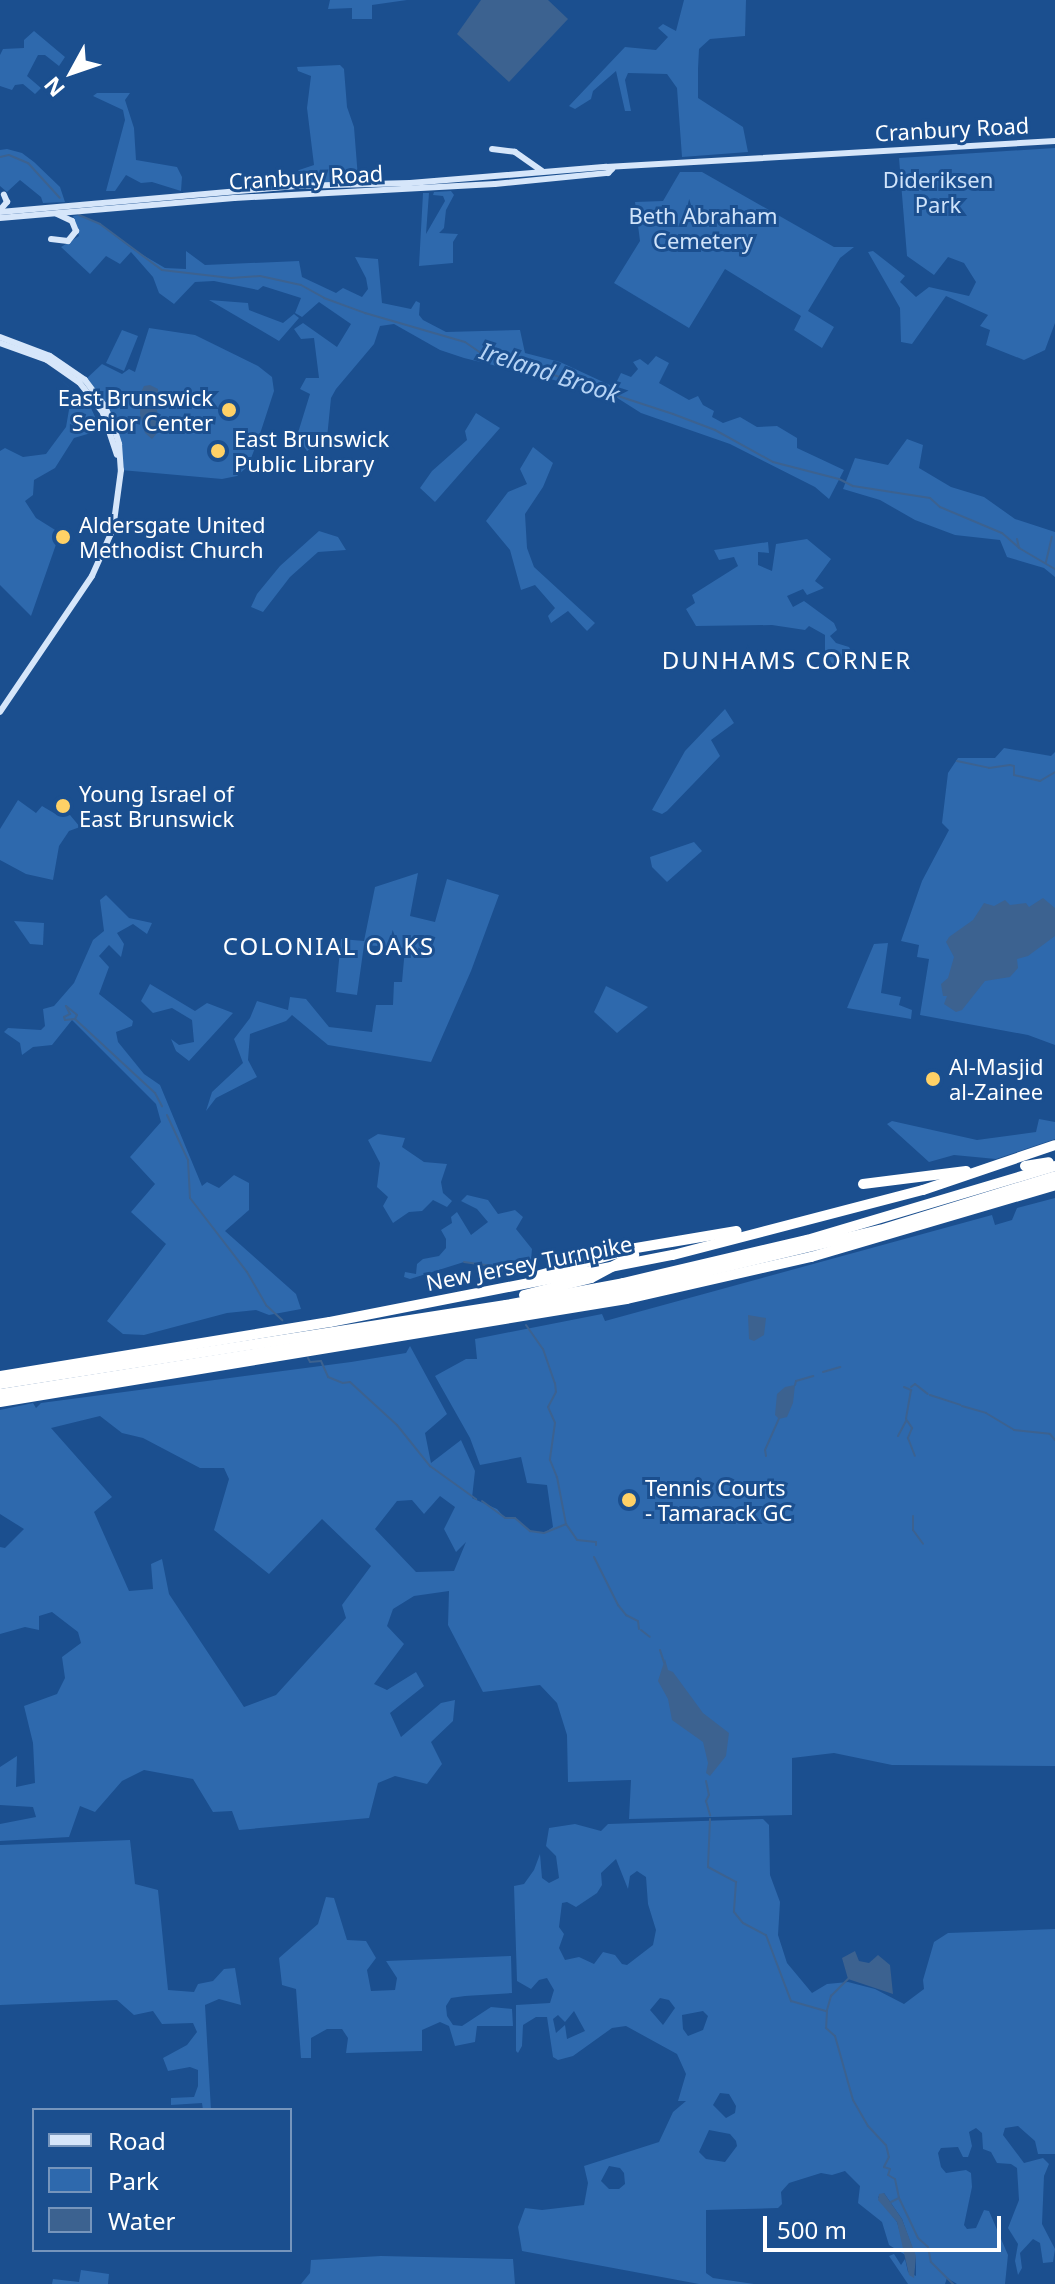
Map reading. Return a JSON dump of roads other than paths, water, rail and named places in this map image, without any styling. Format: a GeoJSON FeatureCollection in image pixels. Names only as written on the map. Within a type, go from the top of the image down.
{"type":"FeatureCollection","features":[{"type":"Feature","properties":{"kind":"highway","name":"New Jersey Turnpike"},"geometry":{"type":"LineString","coordinates":[[0,1384],[331,1327],[687,1251],[887,1201],[1055,1145]]}},
{"type":"Feature","properties":{"kind":"highway"},"geometry":{"type":"LineString","coordinates":[[1025,1166],[1055,1160]]}},
{"type":"Feature","properties":{"kind":"highway"},"geometry":{"type":"LineString","coordinates":[[863,1184],[991,1166]]}},
{"type":"Feature","properties":{"kind":"highway","name":"New Jersey Turnpike"},"geometry":{"type":"LineString","coordinates":[[0,1376],[523,1302],[738,1258],[891,1217],[1055,1166]]}},
{"type":"Feature","properties":{"kind":"highway","name":"New Jersey Turnpike"},"geometry":{"type":"LineString","coordinates":[[0,1394],[446,1323],[639,1288],[838,1241],[1055,1176]]}},
{"type":"Feature","properties":{"kind":"highway"},"geometry":{"type":"LineString","coordinates":[[0,1402],[627,1299],[826,1253],[1055,1185]]}},
{"type":"Feature","properties":{"kind":"highway"},"geometry":{"type":"LineString","coordinates":[[737,1231],[634,1255],[569,1286],[331,1327],[636,1248],[737,1231]]}},
{"type":"Feature","properties":{"kind":"main road","name":"Cranbury Road"},"geometry":{"type":"LineString","coordinates":[[0,213],[233,191],[1055,141]]}},
{"type":"Feature","properties":{"kind":"main road"},"geometry":{"type":"LineString","coordinates":[[492,149],[515,152],[545,172]]}},
{"type":"Feature","properties":{"kind":"main road","name":"Cranbury Road"},"geometry":{"type":"LineString","coordinates":[[0,213],[50,213],[234,198],[495,184],[608,173],[612,169]]}},
{"type":"Feature","properties":{"kind":"main road"},"geometry":{"type":"LineString","coordinates":[[0,213],[7,202],[4,195]]}},
{"type":"Feature","properties":{"kind":"main road"},"geometry":{"type":"LineString","coordinates":[[50,213],[67,218],[76,228],[68,241],[51,239]]}},
{"type":"Feature","properties":{"kind":"main road"},"geometry":{"type":"LineString","coordinates":[[0,340],[50,356],[85,380],[104,405],[113,424],[119,444],[121,470],[113,529],[92,576],[0,712]]}},
{"type":"Feature","properties":{"kind":"water"},"geometry":{"type":"Polygon","coordinates":[[[481,0],[548,0],[568,19],[509,82],[457,34],[481,0]]]}},
{"type":"Feature","properties":{"kind":"water"},"geometry":{"type":"Polygon","coordinates":[[[144,386],[158,389],[157,411],[163,426],[152,439],[145,433],[140,414],[141,392],[144,386]]]}},
{"type":"Feature","properties":{"kind":"water"},"geometry":{"type":"Polygon","coordinates":[[[1043,898],[1055,908],[1055,936],[1028,956],[1017,959],[1018,968],[1010,977],[985,981],[962,1010],[956,1012],[944,1004],[947,996],[943,996],[941,984],[948,978],[954,957],[946,942],[949,937],[973,920],[984,903],[994,906],[1005,900],[1010,905],[1026,903],[1029,907],[1043,898]]]}},
{"type":"Feature","properties":{"kind":"water"},"geometry":{"type":"Polygon","coordinates":[[[748,1315],[766,1318],[764,1335],[754,1341],[749,1339],[748,1315]]]}},
{"type":"Feature","properties":{"kind":"water"},"geometry":{"type":"Polygon","coordinates":[[[795,1385],[793,1403],[787,1417],[779,1419],[775,1415],[777,1394],[785,1387],[795,1385]]]}},
{"type":"Feature","properties":{"kind":"water"},"geometry":{"type":"Polygon","coordinates":[[[665,1659],[668,1670],[673,1672],[703,1713],[729,1733],[726,1756],[710,1776],[706,1773],[708,1763],[703,1742],[672,1720],[668,1699],[658,1681],[665,1659]]]}},
{"type":"Feature","properties":{"kind":"water"},"geometry":{"type":"Polygon","coordinates":[[[855,1951],[859,1961],[869,1963],[878,1955],[890,1965],[893,1994],[848,1979],[842,1958],[855,1951]]]}},
{"type":"Feature","properties":{"kind":"water"},"geometry":{"type":"Polygon","coordinates":[[[884,2193],[902,2219],[916,2256],[914,2278],[909,2275],[897,2222],[878,2200],[879,2194],[884,2193]]]}},
{"type":"Feature","properties":{"kind":"waterway","name":"Ireland Brook"},"geometry":{"type":"LineString","coordinates":[[0,157],[9,155],[28,163],[60,198]]}},
{"type":"Feature","properties":{"kind":"waterway","name":"Ireland Brook"},"geometry":{"type":"LineString","coordinates":[[79,215],[100,224],[162,270],[231,278],[260,276],[301,285],[324,298],[365,313],[465,342],[482,354],[510,357],[520,364],[673,414],[715,430],[773,462],[839,479],[853,486],[930,498],[940,507],[1002,533],[1019,548]]}},
{"type":"Feature","properties":{"kind":"waterway"},"geometry":{"type":"LineString","coordinates":[[1046,562],[1052,537]]}},
{"type":"Feature","properties":{"kind":"waterway","name":"Ireland Brook"},"geometry":{"type":"LineString","coordinates":[[1017,539],[1019,548],[1055,569]]}},
{"type":"Feature","properties":{"kind":"waterway"},"geometry":{"type":"LineString","coordinates":[[957,761],[989,768],[1010,765],[1014,766],[1014,775],[1040,781],[1055,772]]}},
{"type":"Feature","properties":{"kind":"waterway"},"geometry":{"type":"LineString","coordinates":[[66,1006],[77,1015],[75,1019],[65,1020],[64,1017],[70,1014],[66,1006]]}},
{"type":"Feature","properties":{"kind":"waterway"},"geometry":{"type":"LineString","coordinates":[[75,1019],[155,1093],[162,1106]]}},
{"type":"Feature","properties":{"kind":"waterway"},"geometry":{"type":"LineString","coordinates":[[167,1115],[188,1160],[190,1198],[247,1272],[267,1306],[282,1320]]}},
{"type":"Feature","properties":{"kind":"waterway"},"geometry":{"type":"LineString","coordinates":[[464,1262],[501,1267],[506,1277]]}},
{"type":"Feature","properties":{"kind":"waterway"},"geometry":{"type":"LineString","coordinates":[[526,1325],[543,1349],[555,1383],[556,1392],[548,1407],[555,1423],[550,1460],[557,1477],[566,1524]]}},
{"type":"Feature","properties":{"kind":"waterway"},"geometry":{"type":"LineString","coordinates":[[308,1358],[310,1362],[321,1361],[328,1377],[343,1383],[350,1382],[397,1425],[430,1466],[476,1499]]}},
{"type":"Feature","properties":{"kind":"waterway"},"geometry":{"type":"LineString","coordinates":[[823,1372],[840,1367]]}},
{"type":"Feature","properties":{"kind":"waterway"},"geometry":{"type":"LineString","coordinates":[[795,1385],[796,1381],[813,1376]]}},
{"type":"Feature","properties":{"kind":"waterway"},"geometry":{"type":"LineString","coordinates":[[911,1387],[915,1384],[928,1394]]}},
{"type":"Feature","properties":{"kind":"waterway"},"geometry":{"type":"LineString","coordinates":[[904,1387],[911,1390],[906,1419],[912,1428],[908,1438],[915,1456]]}},
{"type":"Feature","properties":{"kind":"waterway"},"geometry":{"type":"LineString","coordinates":[[930,1395],[960,1405]]}},
{"type":"Feature","properties":{"kind":"waterway"},"geometry":{"type":"LineString","coordinates":[[962,1406],[986,1413],[1014,1430],[1050,1434],[1055,1440]]}},
{"type":"Feature","properties":{"kind":"waterway"},"geometry":{"type":"LineString","coordinates":[[766,1456],[765,1450],[779,1419]]}},
{"type":"Feature","properties":{"kind":"waterway"},"geometry":{"type":"LineString","coordinates":[[898,1436],[906,1421]]}},
{"type":"Feature","properties":{"kind":"waterway"},"geometry":{"type":"LineString","coordinates":[[482,1501],[505,1518],[515,1518],[530,1531],[544,1533],[566,1524],[577,1540],[596,1542],[596,1545]]}},
{"type":"Feature","properties":{"kind":"waterway"},"geometry":{"type":"LineString","coordinates":[[913,1516],[913,1530],[923,1544]]}},
{"type":"Feature","properties":{"kind":"waterway"},"geometry":{"type":"LineString","coordinates":[[594,1557],[618,1605],[626,1615],[638,1621],[639,1629]]}},
{"type":"Feature","properties":{"kind":"waterway"},"geometry":{"type":"LineString","coordinates":[[641,1630],[650,1637]]}},
{"type":"Feature","properties":{"kind":"waterway"},"geometry":{"type":"LineString","coordinates":[[660,1650],[664,1662]]}},
{"type":"Feature","properties":{"kind":"waterway"},"geometry":{"type":"LineString","coordinates":[[706,1781],[710,1815]]}},
{"type":"Feature","properties":{"kind":"waterway"},"geometry":{"type":"LineString","coordinates":[[710,1819],[708,1867],[736,1882],[734,1912],[743,1923],[766,1935],[791,2001],[827,2011],[826,2028],[835,2036],[853,2100],[868,2126],[886,2145],[889,2157],[884,2167],[890,2169],[888,2175],[895,2179],[899,2198],[918,2238],[928,2247],[931,2262],[953,2284]]}},
{"type":"Feature","properties":{"kind":"waterway"},"geometry":{"type":"LineString","coordinates":[[827,2010],[831,1996],[848,1979]]}},
{"type":"Feature","properties":{"kind":"waterway"},"geometry":{"type":"LineString","coordinates":[[891,2202],[899,2198]]}},
{"type":"Feature","properties":{"kind":"place","name":"East Brunswick Senior Center"},"geometry":{"type":"Point","coordinates":[229,410]}},
{"type":"Feature","properties":{"kind":"place","name":"East Brunswick Public Library"},"geometry":{"type":"Point","coordinates":[218,451]}},
{"type":"Feature","properties":{"kind":"place","name":"Aldersgate United Methodist Church"},"geometry":{"type":"Point","coordinates":[63,537]}},
{"type":"Feature","properties":{"kind":"place","name":"Young Israel of East Brunswick"},"geometry":{"type":"Point","coordinates":[63,806]}},
{"type":"Feature","properties":{"kind":"place","name":"Al-Masjid al-Zainee"},"geometry":{"type":"Point","coordinates":[933,1079]}},
{"type":"Feature","properties":{"kind":"place","name":"Tennis Courts - Tamarack GC"},"geometry":{"type":"Point","coordinates":[629,1500]}},
{"type":"Feature","properties":{"kind":"district","name":"DUNHAMS CORNER"},"geometry":{"type":"Point","coordinates":[787,660]}},
{"type":"Feature","properties":{"kind":"district","name":"COLONIAL OAKS"},"geometry":{"type":"Point","coordinates":[329,946]}},
{"type":"Feature","properties":{"kind":"park label","name":"Dideriksen Park"},"geometry":{"type":"Point","coordinates":[938,192]}},
{"type":"Feature","properties":{"kind":"park label","name":"Beth Abraham Cemetery"},"geometry":{"type":"Point","coordinates":[703,228]}}]}
